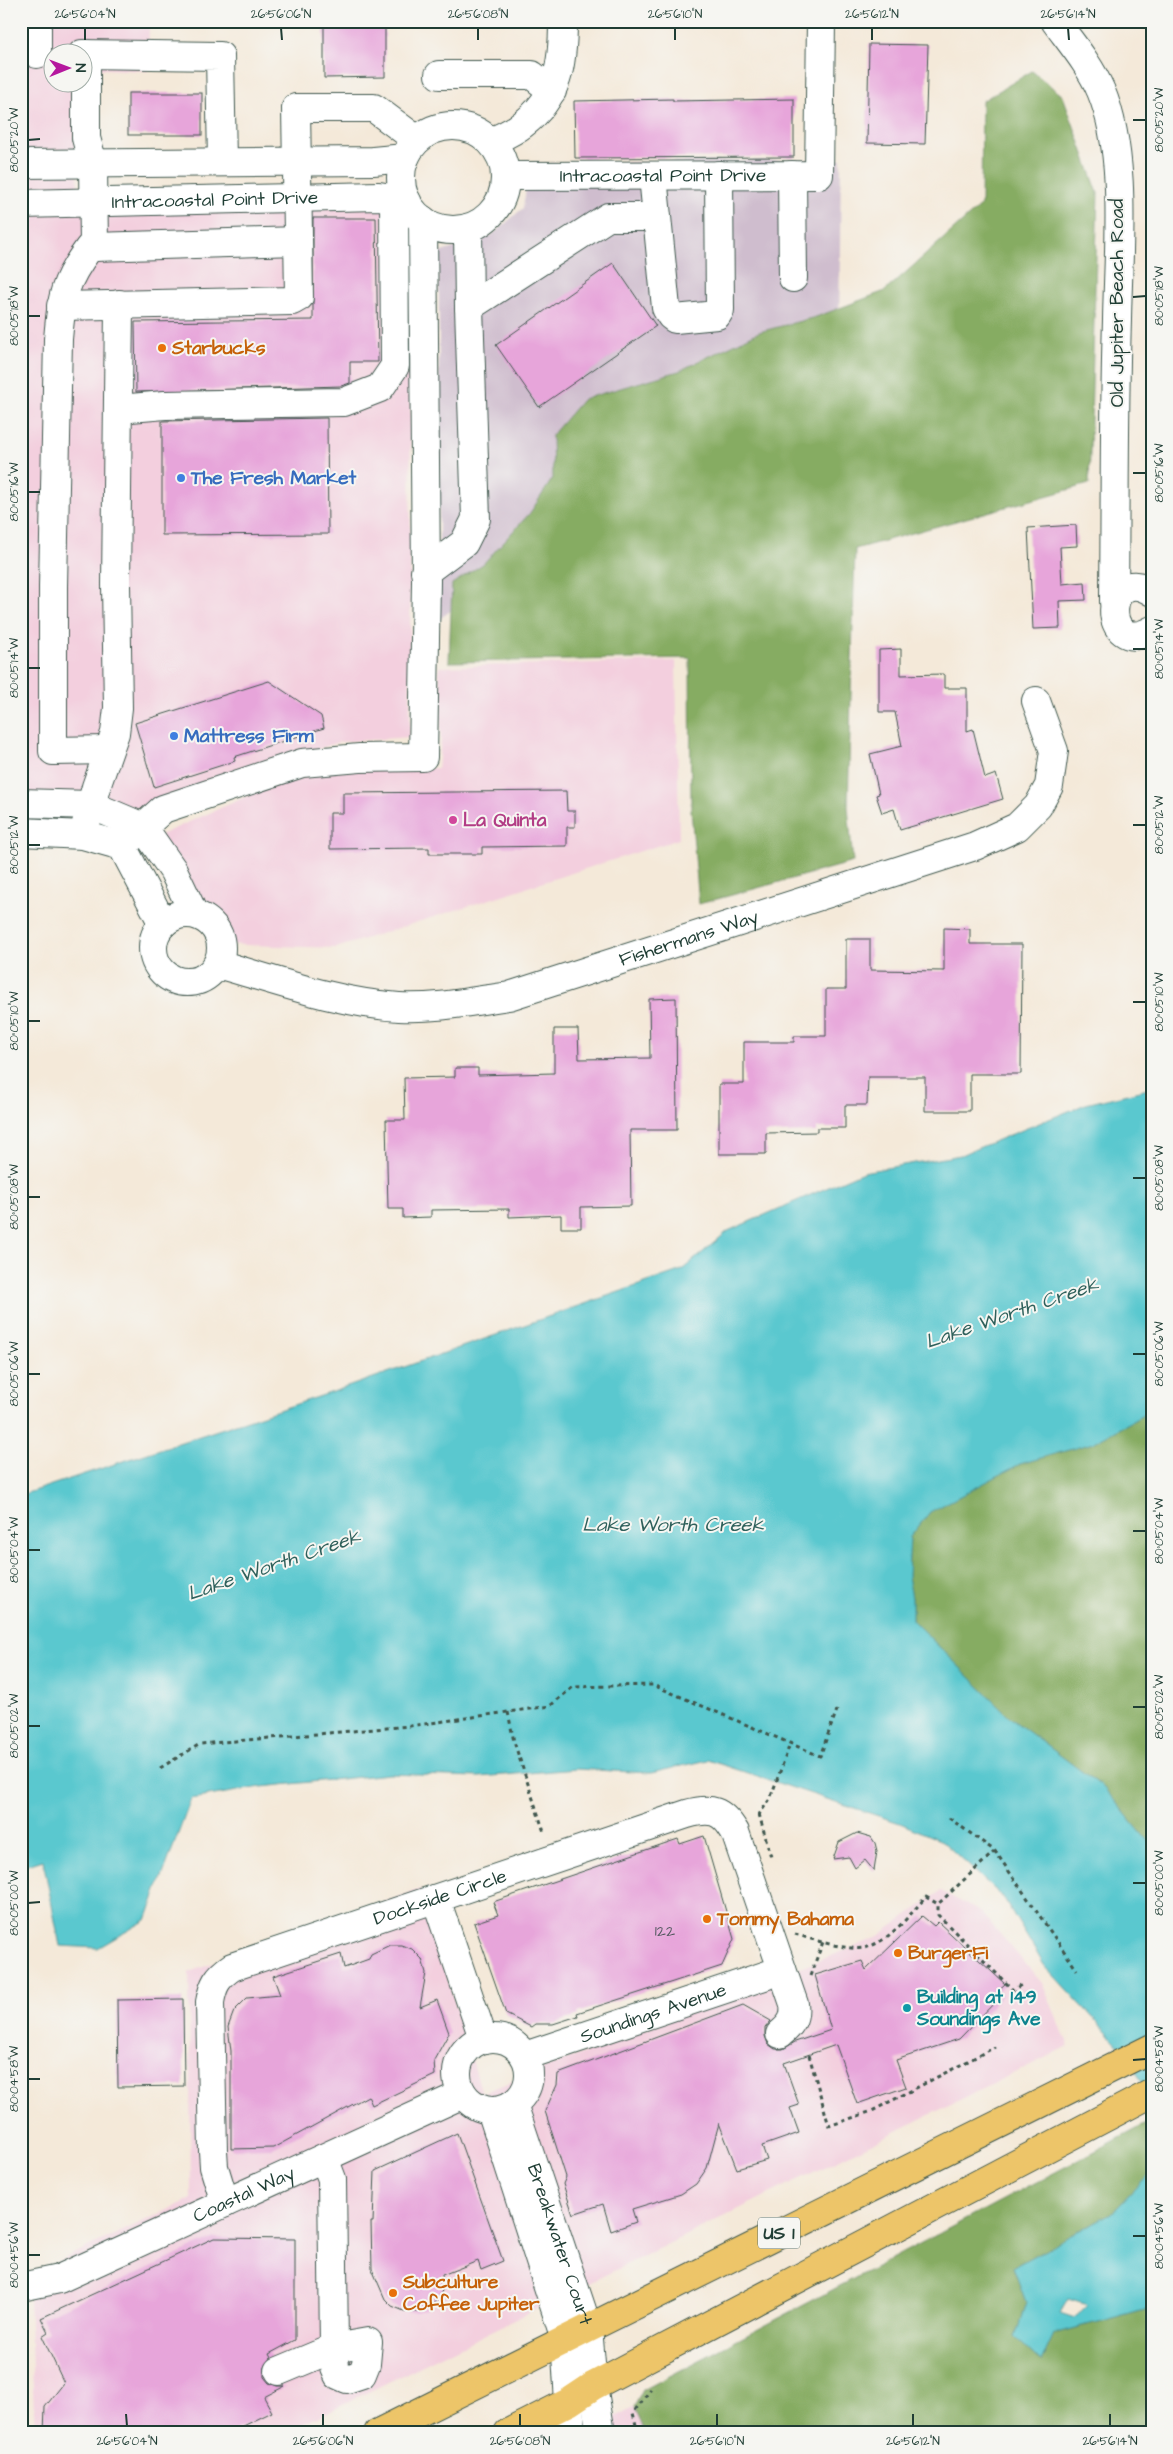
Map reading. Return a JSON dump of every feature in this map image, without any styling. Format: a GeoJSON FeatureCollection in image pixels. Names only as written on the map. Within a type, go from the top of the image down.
{"type":"FeatureCollection","features":[{"type":"Feature","properties":{"kind":"main road","name":"US 1"},"geometry":{"type":"LineString","coordinates":[[378,2433],[1152,2048]]}},
{"type":"Feature","properties":{"kind":"main road","name":"US 1"},"geometry":{"type":"LineString","coordinates":[[508,2433],[569,2402],[593,2386],[1140,2099]]}},
{"type":"Feature","properties":{"kind":"street"},"geometry":{"type":"LineString","coordinates":[[37,21],[37,54]]}},
{"type":"Feature","properties":{"kind":"street"},"geometry":{"type":"LineString","coordinates":[[491,142],[522,126],[549,98],[558,77],[563,53],[563,21]]}},
{"type":"Feature","properties":{"kind":"street","name":"Intracoastal Point Drive"},"geometry":{"type":"LineString","coordinates":[[505,176],[819,175],[821,21]]}},
{"type":"Feature","properties":{"kind":"street","name":"Old Jupiter Beach Road"},"geometry":{"type":"LineString","coordinates":[[1055,21],[1085,62],[1101,91],[1115,140],[1120,242],[1116,319],[1113,618],[1123,631],[1138,635],[1152,630]]}},
{"type":"Feature","properties":{"kind":"street"},"geometry":{"type":"LineString","coordinates":[[92,54],[220,56],[222,162]]}},
{"type":"Feature","properties":{"kind":"street"},"geometry":{"type":"LineString","coordinates":[[439,75],[532,75],[552,91]]}},
{"type":"Feature","properties":{"kind":"street"},"geometry":{"type":"LineString","coordinates":[[85,92],[86,138],[93,163],[94,246]]}},
{"type":"Feature","properties":{"kind":"street"},"geometry":{"type":"LineString","coordinates":[[61,306],[292,300],[299,297],[296,108],[374,108],[411,149]]}},
{"type":"Feature","properties":{"kind":"street"},"geometry":{"type":"LineString","coordinates":[[122,846],[163,809],[302,763],[360,758],[423,757],[426,577],[408,207],[401,180],[411,149],[437,128],[460,126],[482,134],[491,142],[503,164],[505,176],[504,189],[493,212],[483,220],[468,228],[446,230],[408,207]]}},
{"type":"Feature","properties":{"kind":"street","name":"Intracoastal Point Drive"},"geometry":{"type":"LineString","coordinates":[[21,164],[373,161],[411,149]]}},
{"type":"Feature","properties":{"kind":"street"},"geometry":{"type":"LineString","coordinates":[[653,176],[666,308],[675,319],[717,315],[720,310],[719,175]]}},
{"type":"Feature","properties":{"kind":"street"},"geometry":{"type":"LineString","coordinates":[[792,175],[793,278]]}},
{"type":"Feature","properties":{"kind":"street","name":"Intracoastal Point Drive"},"geometry":{"type":"LineString","coordinates":[[21,204],[378,196],[408,207]]}},
{"type":"Feature","properties":{"kind":"street"},"geometry":{"type":"LineString","coordinates":[[119,409],[166,405],[344,402],[380,388],[395,366],[408,207]]}},
{"type":"Feature","properties":{"kind":"street"},"geometry":{"type":"LineString","coordinates":[[469,307],[608,217],[657,217]]}},
{"type":"Feature","properties":{"kind":"street"},"geometry":{"type":"LineString","coordinates":[[426,577],[464,543],[476,519],[468,228]]}},
{"type":"Feature","properties":{"kind":"street"},"geometry":{"type":"LineString","coordinates":[[108,750],[53,751],[53,586],[58,339],[61,306],[67,282],[85,254],[94,246],[298,241]]}},
{"type":"Feature","properties":{"kind":"street"},"geometry":{"type":"LineString","coordinates":[[83,835],[108,750],[115,733],[118,708],[116,585],[120,304]]}},
{"type":"Feature","properties":{"kind":"street"},"geometry":{"type":"LineString","coordinates":[[1114,601],[1127,588],[1136,586],[1152,592]]}},
{"type":"Feature","properties":{"kind":"street","name":"Fishermans Way"},"geometry":{"type":"LineString","coordinates":[[218,964],[370,1004],[401,1007],[437,1006],[509,996],[956,852],[1017,827],[1038,806],[1049,786],[1054,751],[1036,701]]}},
{"type":"Feature","properties":{"kind":"street"},"geometry":{"type":"LineString","coordinates":[[21,803],[91,805],[143,827],[173,870],[194,914]]}},
{"type":"Feature","properties":{"kind":"street"},"geometry":{"type":"LineString","coordinates":[[21,832],[83,835],[122,846],[162,924]]}},
{"type":"Feature","properties":{"kind":"street"},"geometry":{"type":"LineString","coordinates":[[194,914],[205,918],[219,934],[222,955],[218,964],[210,974],[201,980],[177,981],[167,976],[159,967],[154,956],[153,945],[156,933],[162,924],[177,915],[194,914]]}},
{"type":"Feature","properties":{"kind":"street","name":"Dockside Circle"},"geometry":{"type":"LineString","coordinates":[[225,2203],[214,2167],[213,2151],[210,2002],[212,1988],[219,1976],[232,1968],[686,1814],[704,1809],[712,1811],[722,1815],[735,1832],[782,1970],[795,2015],[789,2026],[780,2034]]}},
{"type":"Feature","properties":{"kind":"street"},"geometry":{"type":"LineString","coordinates":[[436,1898],[483,2038]]}},
{"type":"Feature","properties":{"kind":"street","name":"Soundings Avenue"},"geometry":{"type":"LineString","coordinates":[[525,2056],[782,1970]]}},
{"type":"Feature","properties":{"kind":"street"},"geometry":{"type":"LineString","coordinates":[[483,2038],[506,2039],[516,2045],[525,2056],[530,2075],[528,2086],[502,2107],[478,2107],[463,2094],[457,2078],[458,2065],[463,2053],[472,2044],[483,2038]]}},
{"type":"Feature","properties":{"kind":"street","name":"Coastal Way"},"geometry":{"type":"LineString","coordinates":[[21,2287],[59,2279],[463,2094]]}},
{"type":"Feature","properties":{"kind":"street","name":"Breakwater Court"},"geometry":{"type":"LineString","coordinates":[[502,2107],[577,2333],[593,2386],[601,2433]]}},
{"type":"Feature","properties":{"kind":"street"},"geometry":{"type":"LineString","coordinates":[[279,2371],[334,2348],[332,2179],[324,2158]]}},
{"type":"Feature","properties":{"kind":"street"},"geometry":{"type":"LineString","coordinates":[[571,2433],[569,2402],[577,2333]]}},
{"type":"Feature","properties":{"kind":"path"},"geometry":{"type":"LineString","coordinates":[[160,1768],[200,1744],[410,1726],[550,1706],[573,1687],[653,1685],[820,1756],[837,1710]]}},
{"type":"Feature","properties":{"kind":"path"},"geometry":{"type":"LineString","coordinates":[[508,1712],[514,1742],[544,1832]]}},
{"type":"Feature","properties":{"kind":"path"},"geometry":{"type":"LineString","coordinates":[[755,1819],[770,1799],[790,1744]]}},
{"type":"Feature","properties":{"kind":"path"},"geometry":{"type":"LineString","coordinates":[[949,1818],[994,1851],[1077,1970]]}},
{"type":"Feature","properties":{"kind":"path"},"geometry":{"type":"LineString","coordinates":[[994,1851],[938,1904],[938,1915],[1013,1990],[1024,1982]]}},
{"type":"Feature","properties":{"kind":"path"},"geometry":{"type":"LineString","coordinates":[[794,1934],[823,1942],[863,1948],[894,1932],[926,1897],[938,1904]]}},
{"type":"Feature","properties":{"kind":"path"},"geometry":{"type":"LineString","coordinates":[[807,1982],[823,1942]]}},
{"type":"Feature","properties":{"kind":"path"},"geometry":{"type":"LineString","coordinates":[[809,2054],[829,2126],[872,2112],[995,2048]]}},
{"type":"Feature","properties":{"kind":"path"},"geometry":{"type":"LineString","coordinates":[[638,2433],[632,2413],[651,2389]]}},
{"type":"Feature","properties":{"kind":"shaded area"},"geometry":{"type":"Polygon","coordinates":[[[21,21],[149,21],[148,71],[92,68],[92,42],[42,42],[42,92],[76,92],[78,213],[387,207],[411,237],[410,737],[339,742],[125,812],[21,793],[21,21]]]}},
{"type":"Feature","properties":{"kind":"shaded area"},"geometry":{"type":"Polygon","coordinates":[[[841,159],[839,336],[439,619],[439,253],[492,235],[523,208],[530,164],[841,159]]]}},
{"type":"Feature","properties":{"kind":"shaded area"},"geometry":{"type":"Polygon","coordinates":[[[676,661],[679,839],[336,948],[215,944],[160,835],[304,771],[438,768],[441,741],[439,667],[676,661]]]}},
{"type":"Feature","properties":{"kind":"shaded area"},"geometry":{"type":"Polygon","coordinates":[[[421,1889],[482,2093],[874,1939],[941,1891],[982,1913],[1042,1983],[1069,2046],[285,2433],[35,2433],[28,2275],[191,2199],[189,1972],[421,1889]]]}},
{"type":"Feature","properties":{"kind":"shaded area"},"geometry":{"type":"Polygon","coordinates":[[[634,2407],[646,2433],[583,2433],[634,2407]]]}},
{"type":"Feature","properties":{"kind":"green space"},"geometry":{"type":"Polygon","coordinates":[[[1032,71],[1063,96],[1098,193],[1089,484],[855,549],[848,807],[853,862],[699,904],[691,810],[690,658],[449,662],[452,584],[483,564],[530,513],[553,478],[552,435],[583,399],[679,371],[759,332],[816,317],[885,291],[981,205],[982,101],[1032,71]]]}},
{"type":"Feature","properties":{"kind":"green space"},"geometry":{"type":"Polygon","coordinates":[[[1152,1410],[1152,1846],[1104,1788],[1014,1721],[912,1620],[912,1598],[908,1576],[910,1537],[930,1512],[1020,1464],[1093,1443],[1152,1410]]]}},
{"type":"Feature","properties":{"kind":"green space"},"geometry":{"type":"Polygon","coordinates":[[[1152,2121],[1152,2171],[1111,2213],[1013,2267],[1026,2302],[1015,2337],[1041,2362],[1054,2334],[1152,2307],[1152,2433],[646,2433],[634,2407],[643,2390],[1152,2121]]]}},
{"type":"Feature","properties":{"kind":"water","name":"Lake Worth Creek"},"geometry":{"type":"Polygon","coordinates":[[[1152,1088],[1152,1410],[1093,1443],[1020,1464],[930,1512],[910,1537],[908,1576],[912,1598],[912,1620],[1014,1721],[1104,1788],[1152,1846],[1152,2099],[1124,2051],[1044,1965],[1003,1897],[942,1841],[900,1823],[708,1760],[651,1773],[576,1769],[479,1777],[389,1774],[261,1787],[191,1799],[146,1920],[98,1948],[60,1946],[43,1860],[21,1867],[21,1495],[330,1393],[682,1270],[728,1231],[863,1172],[961,1155],[1086,1104],[1152,1088]]]}},
{"type":"Feature","properties":{"kind":"water"},"geometry":{"type":"Polygon","coordinates":[[[1152,2171],[1152,2307],[1054,2334],[1041,2362],[1015,2337],[1026,2302],[1013,2267],[1111,2213],[1152,2171]],[[1068,2299],[1060,2313],[1075,2318],[1087,2305],[1068,2299]]]}},
{"type":"Feature","properties":{"kind":"building"},"geometry":{"type":"Polygon","coordinates":[[[324,21],[385,21],[385,77],[324,78],[324,21]]]}},
{"type":"Feature","properties":{"kind":"building"},"geometry":{"type":"Polygon","coordinates":[[[869,44],[928,45],[925,144],[867,143],[869,44]]]}},
{"type":"Feature","properties":{"kind":"building"},"geometry":{"type":"Polygon","coordinates":[[[128,93],[202,93],[202,135],[128,135],[128,93]]]}},
{"type":"Feature","properties":{"kind":"building"},"geometry":{"type":"Polygon","coordinates":[[[673,99],[673,101],[794,99],[794,157],[575,158],[574,101],[673,99]]]}},
{"type":"Feature","properties":{"kind":"building"},"geometry":{"type":"Polygon","coordinates":[[[313,218],[376,218],[378,362],[350,362],[350,383],[341,386],[136,392],[135,322],[313,320],[313,218]]]}},
{"type":"Feature","properties":{"kind":"building"},"geometry":{"type":"Polygon","coordinates":[[[613,263],[656,326],[539,407],[496,345],[613,263]]]}},
{"type":"Feature","properties":{"kind":"building"},"geometry":{"type":"Polygon","coordinates":[[[327,418],[328,534],[162,535],[162,421],[327,418]]]}},
{"type":"Feature","properties":{"kind":"building"},"geometry":{"type":"Polygon","coordinates":[[[1076,525],[1077,546],[1060,547],[1062,584],[1085,582],[1086,600],[1059,601],[1060,628],[1033,629],[1028,528],[1076,525]]]}},
{"type":"Feature","properties":{"kind":"building"},"geometry":{"type":"Polygon","coordinates":[[[901,649],[901,675],[944,674],[944,688],[967,688],[967,731],[973,729],[985,778],[996,774],[1003,799],[900,830],[894,809],[882,813],[876,795],[879,794],[870,754],[902,746],[895,712],[879,712],[879,650],[901,649]]]}},
{"type":"Feature","properties":{"kind":"building"},"geometry":{"type":"Polygon","coordinates":[[[269,681],[321,716],[324,728],[234,757],[235,761],[154,787],[135,723],[269,681]]]}},
{"type":"Feature","properties":{"kind":"building","name":"La Quinta"},"geometry":{"type":"Polygon","coordinates":[[[566,791],[567,811],[575,811],[575,827],[567,827],[567,846],[482,847],[482,854],[429,854],[429,848],[330,849],[330,813],[343,813],[343,793],[566,791]]]}},
{"type":"Feature","properties":{"kind":"building"},"geometry":{"type":"Polygon","coordinates":[[[944,928],[970,929],[970,944],[1022,944],[1021,1074],[970,1074],[970,1111],[925,1111],[925,1077],[868,1077],[867,1105],[845,1105],[845,1128],[817,1128],[817,1132],[766,1133],[766,1154],[719,1154],[719,1084],[744,1084],[744,1042],[794,1042],[794,1036],[826,1036],[826,989],[846,989],[846,939],[870,939],[870,970],[944,971],[944,928]]]}},
{"type":"Feature","properties":{"kind":"building"},"geometry":{"type":"Polygon","coordinates":[[[676,998],[677,1130],[630,1130],[631,1206],[581,1207],[581,1228],[561,1228],[561,1215],[509,1217],[509,1209],[431,1210],[431,1217],[403,1218],[403,1209],[388,1209],[386,1120],[405,1120],[404,1078],[455,1077],[455,1068],[478,1068],[478,1075],[554,1073],[554,1029],[578,1029],[579,1059],[650,1058],[649,999],[676,998]]]}},
{"type":"Feature","properties":{"kind":"building"},"geometry":{"type":"Polygon","coordinates":[[[857,1833],[871,1837],[875,1843],[877,1851],[874,1871],[865,1860],[855,1868],[849,1857],[833,1859],[839,1842],[857,1833]]]}},
{"type":"Feature","properties":{"kind":"building"},"geometry":{"type":"Polygon","coordinates":[[[704,1836],[734,1939],[722,1966],[577,2013],[578,2016],[553,2024],[535,2024],[531,2027],[506,2014],[474,1923],[498,1915],[493,1902],[678,1839],[680,1844],[704,1836]]]}},
{"type":"Feature","properties":{"kind":"building"},"geometry":{"type":"Polygon","coordinates":[[[922,1916],[934,1926],[938,1922],[1005,1984],[997,1991],[1002,1995],[959,2039],[896,2060],[906,2087],[857,2104],[836,2045],[784,2063],[799,2105],[790,2108],[799,2133],[762,2146],[767,2160],[737,2169],[719,2123],[707,2168],[696,2184],[681,2194],[632,2209],[636,2222],[611,2231],[603,2204],[573,2214],[563,2184],[566,2177],[545,2111],[557,2085],[558,2074],[743,2005],[771,2021],[765,2028],[765,2036],[768,2044],[775,2049],[783,2049],[795,2042],[831,2030],[815,1975],[862,1961],[866,1970],[922,1916]]]}},
{"type":"Feature","properties":{"kind":"building"},"geometry":{"type":"Polygon","coordinates":[[[390,1945],[401,1945],[412,1949],[422,1959],[426,1973],[420,2007],[437,2000],[449,2033],[434,2060],[435,2075],[372,2105],[368,2096],[273,2148],[231,2149],[231,2051],[228,2027],[234,2011],[247,1998],[280,1995],[273,1976],[341,1954],[344,1968],[369,1959],[371,1954],[390,1945]]]}},
{"type":"Feature","properties":{"kind":"building"},"geometry":{"type":"Polygon","coordinates":[[[183,1999],[184,2086],[118,2087],[117,2000],[183,1999]]]}},
{"type":"Feature","properties":{"kind":"building"},"geometry":{"type":"Polygon","coordinates":[[[457,2133],[503,2261],[481,2270],[478,2261],[442,2275],[443,2288],[438,2300],[417,2312],[404,2311],[392,2306],[385,2299],[372,2269],[371,2222],[373,2222],[375,2171],[457,2133]]]}},
{"type":"Feature","properties":{"kind":"building"},"geometry":{"type":"Polygon","coordinates":[[[214,2238],[295,2239],[295,2340],[269,2354],[271,2358],[264,2369],[264,2377],[269,2383],[285,2386],[264,2397],[272,2412],[229,2433],[44,2433],[45,2407],[64,2383],[42,2336],[48,2332],[41,2318],[214,2238]]]}},
{"type":"Feature","properties":{"kind":"place","name":"Starbucks"},"geometry":{"type":"Point","coordinates":[162,348]}},
{"type":"Feature","properties":{"kind":"place","name":"The Fresh Market"},"geometry":{"type":"Point","coordinates":[181,478]}},
{"type":"Feature","properties":{"kind":"place","name":"Mattress Firm"},"geometry":{"type":"Point","coordinates":[174,736]}},
{"type":"Feature","properties":{"kind":"place","name":"La Quinta"},"geometry":{"type":"Point","coordinates":[453,820]}},
{"type":"Feature","properties":{"kind":"place","name":"Tommy Bahama"},"geometry":{"type":"Point","coordinates":[707,1919]}},
{"type":"Feature","properties":{"kind":"place","name":"BurgerFi"},"geometry":{"type":"Point","coordinates":[898,1953]}},
{"type":"Feature","properties":{"kind":"place","name":"Building at 149 Soundings Ave"},"geometry":{"type":"Point","coordinates":[907,2008]}},
{"type":"Feature","properties":{"kind":"place","name":"Subculture Coffee Jupiter"},"geometry":{"type":"Point","coordinates":[393,2293]}}]}
